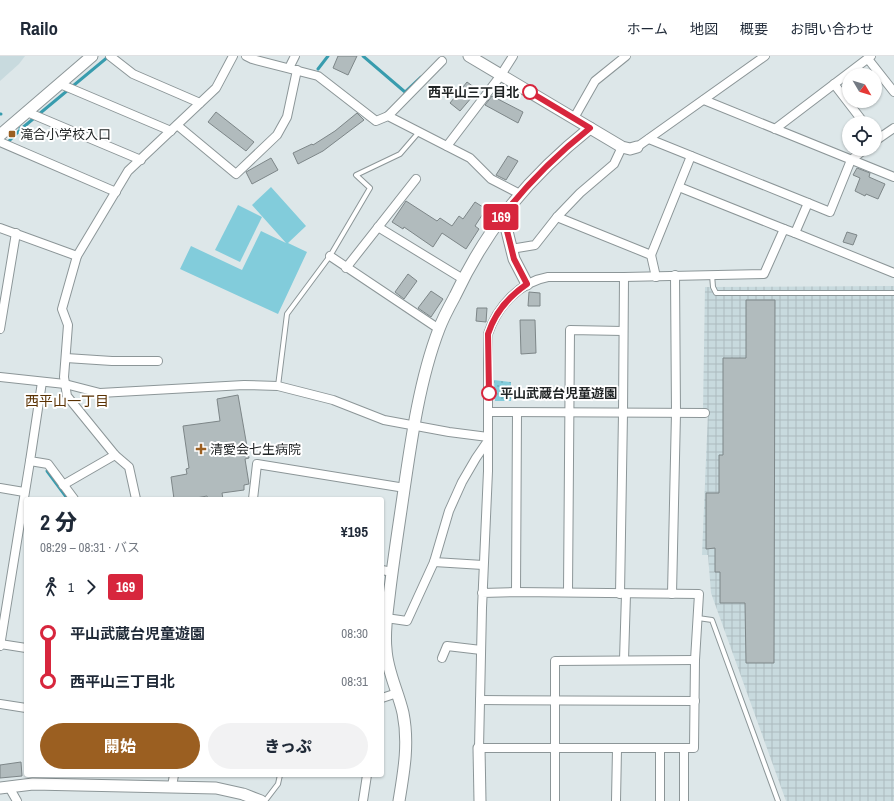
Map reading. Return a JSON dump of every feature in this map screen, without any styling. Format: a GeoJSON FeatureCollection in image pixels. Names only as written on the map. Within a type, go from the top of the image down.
{"type":"FeatureCollection","features":[{"type":"Feature","properties":{"kind":"street"},"geometry":{"type":"LineString","coordinates":[[136,497],[129,467],[115,455],[67,396],[65,384],[68,325],[62,309],[77,256],[128,172],[216,88],[233,56]]}},
{"type":"Feature","properties":{"kind":"street"},"geometry":{"type":"LineString","coordinates":[[289,68],[295,56]]}},
{"type":"Feature","properties":{"kind":"street"},"geometry":{"type":"LineString","coordinates":[[469,56],[622,147],[630,149],[637,147],[649,139],[765,56]]}},
{"type":"Feature","properties":{"kind":"street"},"geometry":{"type":"LineString","coordinates":[[447,146],[501,75],[513,56]]}},
{"type":"Feature","properties":{"kind":"street"},"geometry":{"type":"LineString","coordinates":[[574,118],[595,81],[626,56]]}},
{"type":"Feature","properties":{"kind":"street"},"geometry":{"type":"LineString","coordinates":[[0,135],[34,115],[64,86],[89,57]]}},
{"type":"Feature","properties":{"kind":"street"},"geometry":{"type":"LineString","coordinates":[[111,57],[133,74],[200,103]]}},
{"type":"Feature","properties":{"kind":"street"},"geometry":{"type":"LineString","coordinates":[[250,57],[318,76],[376,121],[388,116],[442,61]]}},
{"type":"Feature","properties":{"kind":"street"},"geometry":{"type":"LineString","coordinates":[[775,129],[869,57],[894,92]]}},
{"type":"Feature","properties":{"kind":"street"},"geometry":{"type":"LineString","coordinates":[[64,86],[174,128],[236,174],[277,135],[287,117],[297,70]]}},
{"type":"Feature","properties":{"kind":"street"},"geometry":{"type":"LineString","coordinates":[[834,84],[859,116]]}},
{"type":"Feature","properties":{"kind":"street"},"geometry":{"type":"LineString","coordinates":[[704,100],[894,177]]}},
{"type":"Feature","properties":{"kind":"street"},"geometry":{"type":"LineString","coordinates":[[34,115],[141,160]]}},
{"type":"Feature","properties":{"kind":"street"},"geometry":{"type":"LineString","coordinates":[[388,116],[470,158],[491,178],[520,194]]}},
{"type":"Feature","properties":{"kind":"street"},"geometry":{"type":"LineString","coordinates":[[399,801],[406,744],[402,712],[390,673],[386,649],[387,571],[424,380],[439,329],[479,250],[500,219],[520,194],[550,162],[590,128]]}},
{"type":"Feature","properties":{"kind":"street"},"geometry":{"type":"LineString","coordinates":[[882,136],[894,128]]}},
{"type":"Feature","properties":{"kind":"street"},"geometry":{"type":"LineString","coordinates":[[649,139],[830,212],[851,160],[856,156]]}},
{"type":"Feature","properties":{"kind":"street"},"geometry":{"type":"LineString","coordinates":[[0,142],[116,192]]}},
{"type":"Feature","properties":{"kind":"street"},"geometry":{"type":"LineString","coordinates":[[511,249],[534,246],[580,193],[614,164],[622,147]]}},
{"type":"Feature","properties":{"kind":"street"},"geometry":{"type":"LineString","coordinates":[[656,276],[651,255],[691,156]]}},
{"type":"Feature","properties":{"kind":"street"},"geometry":{"type":"LineString","coordinates":[[346,268],[416,179]]}},
{"type":"Feature","properties":{"kind":"street"},"geometry":{"type":"LineString","coordinates":[[678,187],[894,273]]}},
{"type":"Feature","properties":{"kind":"street"},"geometry":{"type":"LineString","coordinates":[[795,233],[808,203]]}},
{"type":"Feature","properties":{"kind":"street"},"geometry":{"type":"LineString","coordinates":[[558,217],[651,255]]}},
{"type":"Feature","properties":{"kind":"street"},"geometry":{"type":"LineString","coordinates":[[500,219],[509,234],[511,249],[518,268],[527,284]]}},
{"type":"Feature","properties":{"kind":"street"},"geometry":{"type":"LineString","coordinates":[[378,226],[463,279]]}},
{"type":"Feature","properties":{"kind":"street"},"geometry":{"type":"LineString","coordinates":[[0,228],[77,256]]}},
{"type":"Feature","properties":{"kind":"street"},"geometry":{"type":"LineString","coordinates":[[480,801],[479,748],[482,593],[488,471],[488,334],[495,317],[503,305],[516,292],[539,278],[764,274],[784,229]]}},
{"type":"Feature","properties":{"kind":"street"},"geometry":{"type":"LineString","coordinates":[[0,329],[16,233]]}},
{"type":"Feature","properties":{"kind":"street"},"geometry":{"type":"LineString","coordinates":[[330,256],[439,329]]}},
{"type":"Feature","properties":{"kind":"street"},"geometry":{"type":"LineString","coordinates":[[672,594],[676,413],[675,275]]}},
{"type":"Feature","properties":{"kind":"street"},"geometry":{"type":"LineString","coordinates":[[624,277],[624,660]]}},
{"type":"Feature","properties":{"kind":"street"},"geometry":{"type":"LineString","coordinates":[[568,592],[570,330],[623,331]]}},
{"type":"Feature","properties":{"kind":"street"},"geometry":{"type":"LineString","coordinates":[[66,358],[112,361],[158,361]]}},
{"type":"Feature","properties":{"kind":"street"},"geometry":{"type":"LineString","coordinates":[[0,376],[65,384],[100,393],[244,385],[278,386],[333,400],[384,420],[488,440]]}},
{"type":"Feature","properties":{"kind":"street"},"geometry":{"type":"LineString","coordinates":[[24,648],[0,645],[42,382]]}},
{"type":"Feature","properties":{"kind":"street"},"geometry":{"type":"LineString","coordinates":[[489,412],[705,414]]}},
{"type":"Feature","properties":{"kind":"street"},"geometry":{"type":"LineString","coordinates":[[516,592],[517,412]]}},
{"type":"Feature","properties":{"kind":"street"},"geometry":{"type":"LineString","coordinates":[[386,618],[407,621],[434,562],[449,511],[459,487],[488,440]]}},
{"type":"Feature","properties":{"kind":"street"},"geometry":{"type":"LineString","coordinates":[[63,485],[115,455]]}},
{"type":"Feature","properties":{"kind":"street"},"geometry":{"type":"LineString","coordinates":[[30,461],[48,464],[72,497]]}},
{"type":"Feature","properties":{"kind":"street"},"geometry":{"type":"LineString","coordinates":[[253,497],[257,464],[404,488]]}},
{"type":"Feature","properties":{"kind":"street"},"geometry":{"type":"LineString","coordinates":[[0,488],[24,492]]}},
{"type":"Feature","properties":{"kind":"street"},"geometry":{"type":"LineString","coordinates":[[434,562],[483,565]]}},
{"type":"Feature","properties":{"kind":"street"},"geometry":{"type":"LineString","coordinates":[[0,580],[9,582]]}},
{"type":"Feature","properties":{"kind":"street"},"geometry":{"type":"LineString","coordinates":[[479,748],[694,748],[695,660],[699,594],[568,592],[482,593]]}},
{"type":"Feature","properties":{"kind":"street"},"geometry":{"type":"LineString","coordinates":[[442,658],[447,646],[481,650]]}},
{"type":"Feature","properties":{"kind":"street"},"geometry":{"type":"LineString","coordinates":[[555,801],[555,661],[695,660]]}},
{"type":"Feature","properties":{"kind":"street"},"geometry":{"type":"LineString","coordinates":[[384,697],[396,693]]}},
{"type":"Feature","properties":{"kind":"street"},"geometry":{"type":"LineString","coordinates":[[480,700],[695,701]]}},
{"type":"Feature","properties":{"kind":"street"},"geometry":{"type":"LineString","coordinates":[[0,704],[24,708]]}},
{"type":"Feature","properties":{"kind":"street"},"geometry":{"type":"LineString","coordinates":[[684,748],[684,801]]}},
{"type":"Feature","properties":{"kind":"street"},"geometry":{"type":"LineString","coordinates":[[616,801],[617,749]]}},
{"type":"Feature","properties":{"kind":"street"},"geometry":{"type":"LineString","coordinates":[[660,749],[660,801]]}},
{"type":"Feature","properties":{"kind":"street"},"geometry":{"type":"LineString","coordinates":[[363,801],[367,777]]}},
{"type":"Feature","properties":{"kind":"street"},"geometry":{"type":"LineString","coordinates":[[4,787],[33,784],[173,780],[243,794],[261,801]]}},
{"type":"Feature","properties":{"kind":"street"},"geometry":{"type":"LineString","coordinates":[[4,787],[17,801]]}},
{"type":"Feature","properties":{"kind":"lane"},"geometry":{"type":"LineString","coordinates":[[278,386],[287,314],[330,256],[370,188],[356,175],[400,154],[419,132]]}},
{"type":"Feature","properties":{"kind":"lane"},"geometry":{"type":"LineString","coordinates":[[712,275],[713,287],[716,293],[894,293]]}},
{"type":"Feature","properties":{"kind":"lane"},"geometry":{"type":"LineString","coordinates":[[698,618],[712,620],[778,801]]}},
{"type":"Feature","properties":{"kind":"lane"},"geometry":{"type":"LineString","coordinates":[[265,801],[278,784],[280,777]]}},
{"type":"Feature","properties":{"kind":"shaded area"},"geometry":{"type":"Polygon","coordinates":[[[0,56],[25,56],[19,64],[0,81],[0,56]]]}},
{"type":"Feature","properties":{"kind":"shaded area"},"geometry":{"type":"Polygon","coordinates":[[[271,187],[306,226],[288,243],[307,252],[278,314],[180,269],[191,246],[242,270],[261,231],[286,243],[252,205],[271,187]]]}},
{"type":"Feature","properties":{"kind":"shaded area"},"geometry":{"type":"Polygon","coordinates":[[[238,205],[262,217],[240,262],[215,250],[238,205]]]}},
{"type":"Feature","properties":{"kind":"shaded area"},"geometry":{"type":"Polygon","coordinates":[[[894,286],[894,801],[786,801],[711,593],[708,555],[702,555],[708,411],[703,410],[705,287],[894,286]]]}},
{"type":"Feature","properties":{"kind":"shaded area"},"geometry":{"type":"Polygon","coordinates":[[[494,380],[511,382],[511,401],[495,401],[494,380]]]}},
{"type":"Feature","properties":{"kind":"building"},"geometry":{"type":"Polygon","coordinates":[[[338,56],[357,56],[348,75],[333,68],[338,56]]]}},
{"type":"Feature","properties":{"kind":"building"},"geometry":{"type":"Polygon","coordinates":[[[467,82],[478,90],[460,111],[450,103],[467,82]]]}},
{"type":"Feature","properties":{"kind":"building"},"geometry":{"type":"Polygon","coordinates":[[[492,96],[523,112],[518,123],[485,105],[492,96]]]}},
{"type":"Feature","properties":{"kind":"building"},"geometry":{"type":"Polygon","coordinates":[[[216,112],[254,142],[246,151],[208,122],[216,112]]]}},
{"type":"Feature","properties":{"kind":"building"},"geometry":{"type":"Polygon","coordinates":[[[357,113],[364,120],[323,151],[298,164],[293,153],[312,144],[313,145],[335,131],[357,113]]]}},
{"type":"Feature","properties":{"kind":"building"},"geometry":{"type":"Polygon","coordinates":[[[508,156],[518,161],[506,180],[496,175],[508,156]]]}},
{"type":"Feature","properties":{"kind":"building"},"geometry":{"type":"Polygon","coordinates":[[[271,158],[278,170],[252,184],[246,172],[271,158]]]}},
{"type":"Feature","properties":{"kind":"building"},"geometry":{"type":"Polygon","coordinates":[[[857,168],[870,173],[869,177],[885,184],[878,199],[866,194],[865,196],[855,191],[860,178],[853,175],[857,168]]]}},
{"type":"Feature","properties":{"kind":"building"},"geometry":{"type":"Polygon","coordinates":[[[406,201],[437,221],[440,218],[452,226],[459,216],[463,219],[475,202],[486,209],[475,226],[479,229],[466,249],[442,233],[433,247],[404,227],[403,229],[392,222],[406,201]]]}},
{"type":"Feature","properties":{"kind":"building"},"geometry":{"type":"Polygon","coordinates":[[[847,232],[857,235],[853,245],[843,242],[847,232]]]}},
{"type":"Feature","properties":{"kind":"building"},"geometry":{"type":"Polygon","coordinates":[[[408,274],[417,281],[404,299],[395,292],[408,274]]]}},
{"type":"Feature","properties":{"kind":"building"},"geometry":{"type":"Polygon","coordinates":[[[431,291],[443,299],[431,317],[418,308],[431,291]]]}},
{"type":"Feature","properties":{"kind":"building"},"geometry":{"type":"Polygon","coordinates":[[[529,292],[540,293],[540,306],[528,306],[529,292]]]}},
{"type":"Feature","properties":{"kind":"building"},"geometry":{"type":"Polygon","coordinates":[[[746,300],[775,300],[774,663],[746,663],[745,603],[720,603],[720,572],[715,572],[715,548],[706,549],[706,493],[719,493],[719,455],[723,455],[723,358],[746,358],[746,300]]]}},
{"type":"Feature","properties":{"kind":"building"},"geometry":{"type":"Polygon","coordinates":[[[477,308],[487,308],[486,322],[476,321],[477,308]]]}},
{"type":"Feature","properties":{"kind":"building"},"geometry":{"type":"Polygon","coordinates":[[[520,320],[535,320],[536,353],[521,354],[520,320]]]}},
{"type":"Feature","properties":{"kind":"building"},"geometry":{"type":"Polygon","coordinates":[[[238,395],[249,458],[245,459],[249,484],[244,485],[244,490],[222,493],[223,497],[174,497],[171,477],[187,474],[186,469],[189,468],[183,426],[220,421],[217,399],[238,395]]]}},
{"type":"Feature","properties":{"kind":"building"},"geometry":{"type":"Polygon","coordinates":[[[21,762],[22,776],[0,778],[0,765],[21,762]]]}},
{"type":"Feature","properties":{"kind":"waterway"},"geometry":{"type":"LineString","coordinates":[[20,128],[21,129],[109,56]]}},
{"type":"Feature","properties":{"kind":"waterway"},"geometry":{"type":"LineString","coordinates":[[318,69],[328,56]]}},
{"type":"Feature","properties":{"kind":"waterway"},"geometry":{"type":"LineString","coordinates":[[363,56],[405,92],[421,77]]}},
{"type":"Feature","properties":{"kind":"waterway"},"geometry":{"type":"LineString","coordinates":[[8,142],[21,129]]}},
{"type":"Feature","properties":{"kind":"waterway"},"geometry":{"type":"LineString","coordinates":[[47,471],[66,497]]}},
{"type":"Feature","properties":{"kind":"bus line","name":"169"},"geometry":{"type":"LineString","coordinates":[[489,393],[488,334],[495,317],[503,305],[516,292],[527,284],[514,259],[509,234],[500,219],[520,194],[550,162],[590,128],[530,92]]}},
{"type":"Feature","properties":{"kind":"place","name":"西平山三丁目北"},"geometry":{"type":"Point","coordinates":[530,92]}},
{"type":"Feature","properties":{"kind":"place","name":"滝合小学校入口"},"geometry":{"type":"Point","coordinates":[12,134]}},
{"type":"Feature","properties":{"kind":"place","name":"平山武蔵台児童遊園"},"geometry":{"type":"Point","coordinates":[489,393]}},
{"type":"Feature","properties":{"kind":"place","name":"清愛会七生病院"},"geometry":{"type":"Point","coordinates":[201,449]}},
{"type":"Feature","properties":{"kind":"district","name":"西平山一丁目"},"geometry":{"type":"Point","coordinates":[67,401]}}]}
